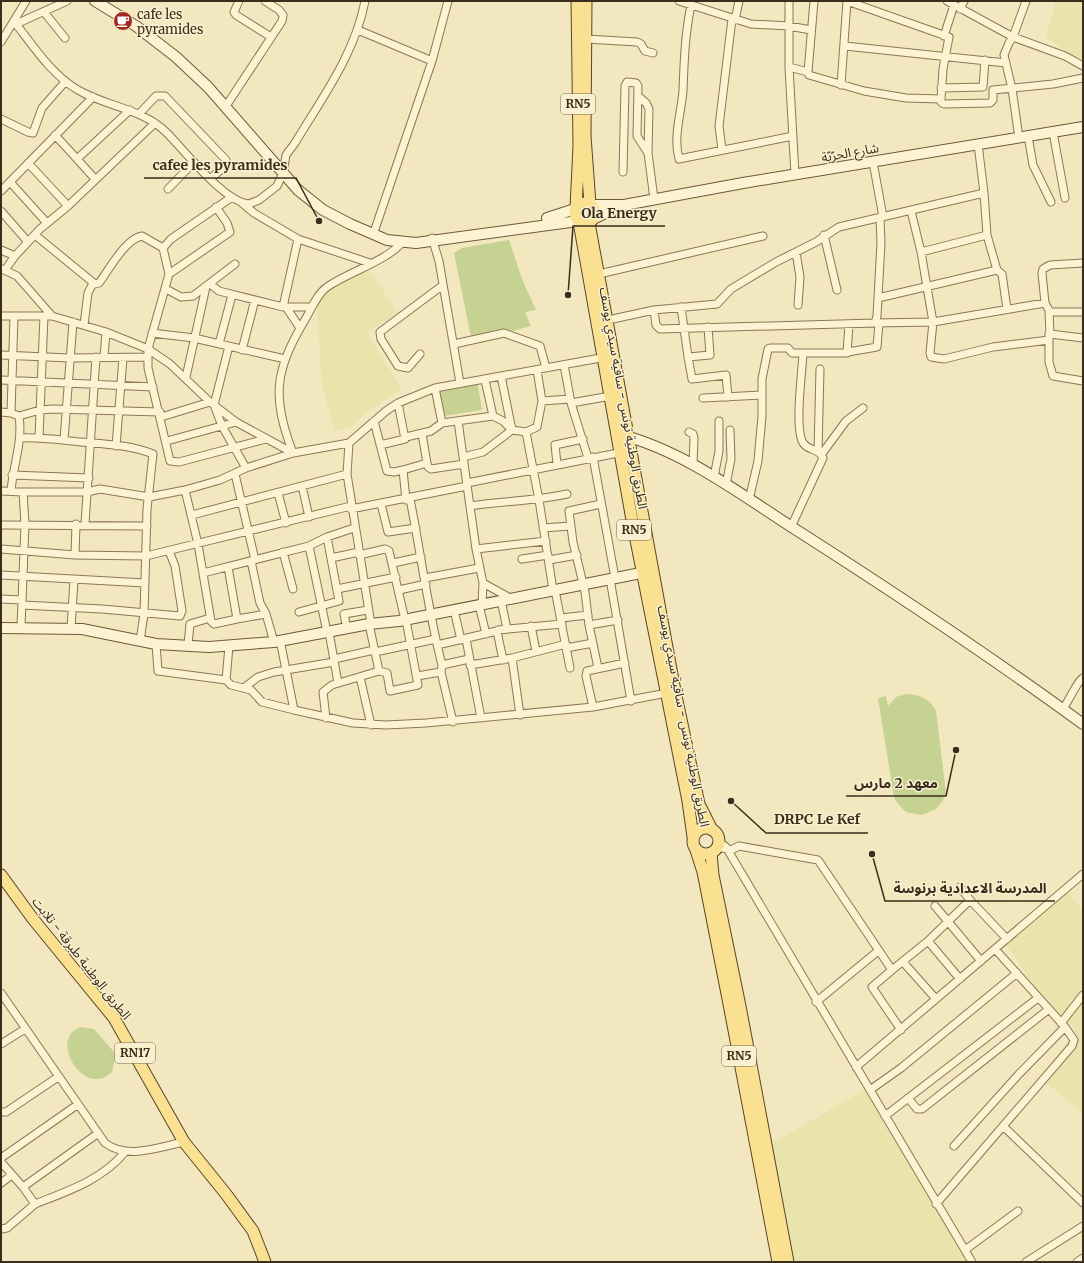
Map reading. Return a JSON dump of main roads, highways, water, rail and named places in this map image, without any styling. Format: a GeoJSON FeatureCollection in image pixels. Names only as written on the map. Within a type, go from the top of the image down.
{"type":"FeatureCollection","features":[{"type":"Feature","properties":{"kind":"main road"},"geometry":{"type":"LineString","coordinates":[[95,1],[136,26],[176,57],[205,84],[284,170],[318,201],[338,214],[374,233],[403,242],[433,240],[550,218],[576,208],[584,203],[590,204],[595,213],[585,221],[575,215],[576,208]]}},
{"type":"Feature","properties":{"kind":"main road"},"geometry":{"type":"LineString","coordinates":[[106,1],[138,21],[190,62],[228,103],[284,170]]}},
{"type":"Feature","properties":{"kind":"main road","name":"RN5"},"geometry":{"type":"LineString","coordinates":[[576,208],[579,146],[577,1]]}},
{"type":"Feature","properties":{"kind":"main road","name":"RN5"},"geometry":{"type":"LineString","coordinates":[[586,1],[585,136],[590,204]]}},
{"type":"Feature","properties":{"kind":"main road","name":"شارع الحرّيّة"},"geometry":{"type":"LineString","coordinates":[[590,204],[622,205],[1083,127]]}},
{"type":"Feature","properties":{"kind":"main road","name":"شارع الحرّيّة"},"geometry":{"type":"LineString","coordinates":[[433,240],[585,221],[622,205]]}},
{"type":"Feature","properties":{"kind":"main road","name":"الطريق الوطنية تونس - ساقية سيدي يوسف"},"geometry":{"type":"LineString","coordinates":[[585,221],[599,274],[608,320],[611,396],[622,435]]}},
{"type":"Feature","properties":{"kind":"main road","name":"الطريق الوطنية تونس - ساقية سيدي يوسف"},"geometry":{"type":"LineString","coordinates":[[585,221],[647,571],[666,693],[694,837]]}},
{"type":"Feature","properties":{"kind":"main road"},"geometry":{"type":"LineString","coordinates":[[374,233],[395,237],[433,240]]}},
{"type":"Feature","properties":{"kind":"main road"},"geometry":{"type":"LineString","coordinates":[[622,435],[659,448],[693,465],[726,485],[908,601],[1083,724]]}},
{"type":"Feature","properties":{"kind":"main road"},"geometry":{"type":"LineString","coordinates":[[1,628],[70,628],[92,630],[156,644],[209,647],[229,646],[277,641],[370,624],[405,620],[647,571]]}},
{"type":"Feature","properties":{"kind":"main road","name":"الطريق الوطنية تونس - ساقية سيدي يوسف"},"geometry":{"type":"LineString","coordinates":[[647,571],[675,691],[696,794],[702,811],[712,830]]}},
{"type":"Feature","properties":{"kind":"main road"},"geometry":{"type":"LineString","coordinates":[[694,837],[701,829],[712,830]]}},
{"type":"Feature","properties":{"kind":"main road","name":"RN5"},"geometry":{"type":"LineString","coordinates":[[712,830],[716,834],[721,849],[713,875],[740,1006],[788,1262]]}},
{"type":"Feature","properties":{"kind":"main road","name":"RN5"},"geometry":{"type":"LineString","coordinates":[[694,837],[693,844],[703,872],[778,1262]]}},
{"type":"Feature","properties":{"kind":"main road"},"geometry":{"type":"LineString","coordinates":[[696,850],[703,854],[721,849]]}},
{"type":"Feature","properties":{"kind":"main road","name":"الطريق الوطنية طبرقة - تلابت"},"geometry":{"type":"LineString","coordinates":[[2,880],[114,1018],[184,1142],[237,1209],[257,1239],[264,1246],[272,1262]]}},
{"type":"Feature","properties":{"kind":"main road","name":"الطريق الوطنية طبرقة - تلابت"},"geometry":{"type":"LineString","coordinates":[[257,1239],[265,1262]]}},
{"type":"Feature","properties":{"kind":"place","name":"cafe les pyramides"},"geometry":{"type":"Point","coordinates":[123,21]}},
{"type":"Feature","properties":{"kind":"place","name":"cafee les pyramides"},"geometry":{"type":"Point","coordinates":[319,221]}},
{"type":"Feature","properties":{"kind":"place","name":"Ola Energy"},"geometry":{"type":"Point","coordinates":[568,295]}},
{"type":"Feature","properties":{"kind":"place","name":"معهد 2 مارس"},"geometry":{"type":"Point","coordinates":[956,750]}},
{"type":"Feature","properties":{"kind":"place","name":"DRPC Le Kef"},"geometry":{"type":"Point","coordinates":[731,801]}},
{"type":"Feature","properties":{"kind":"place","name":"المدرسة الاعدادية برنوسة"},"geometry":{"type":"Point","coordinates":[872,854]}}]}
